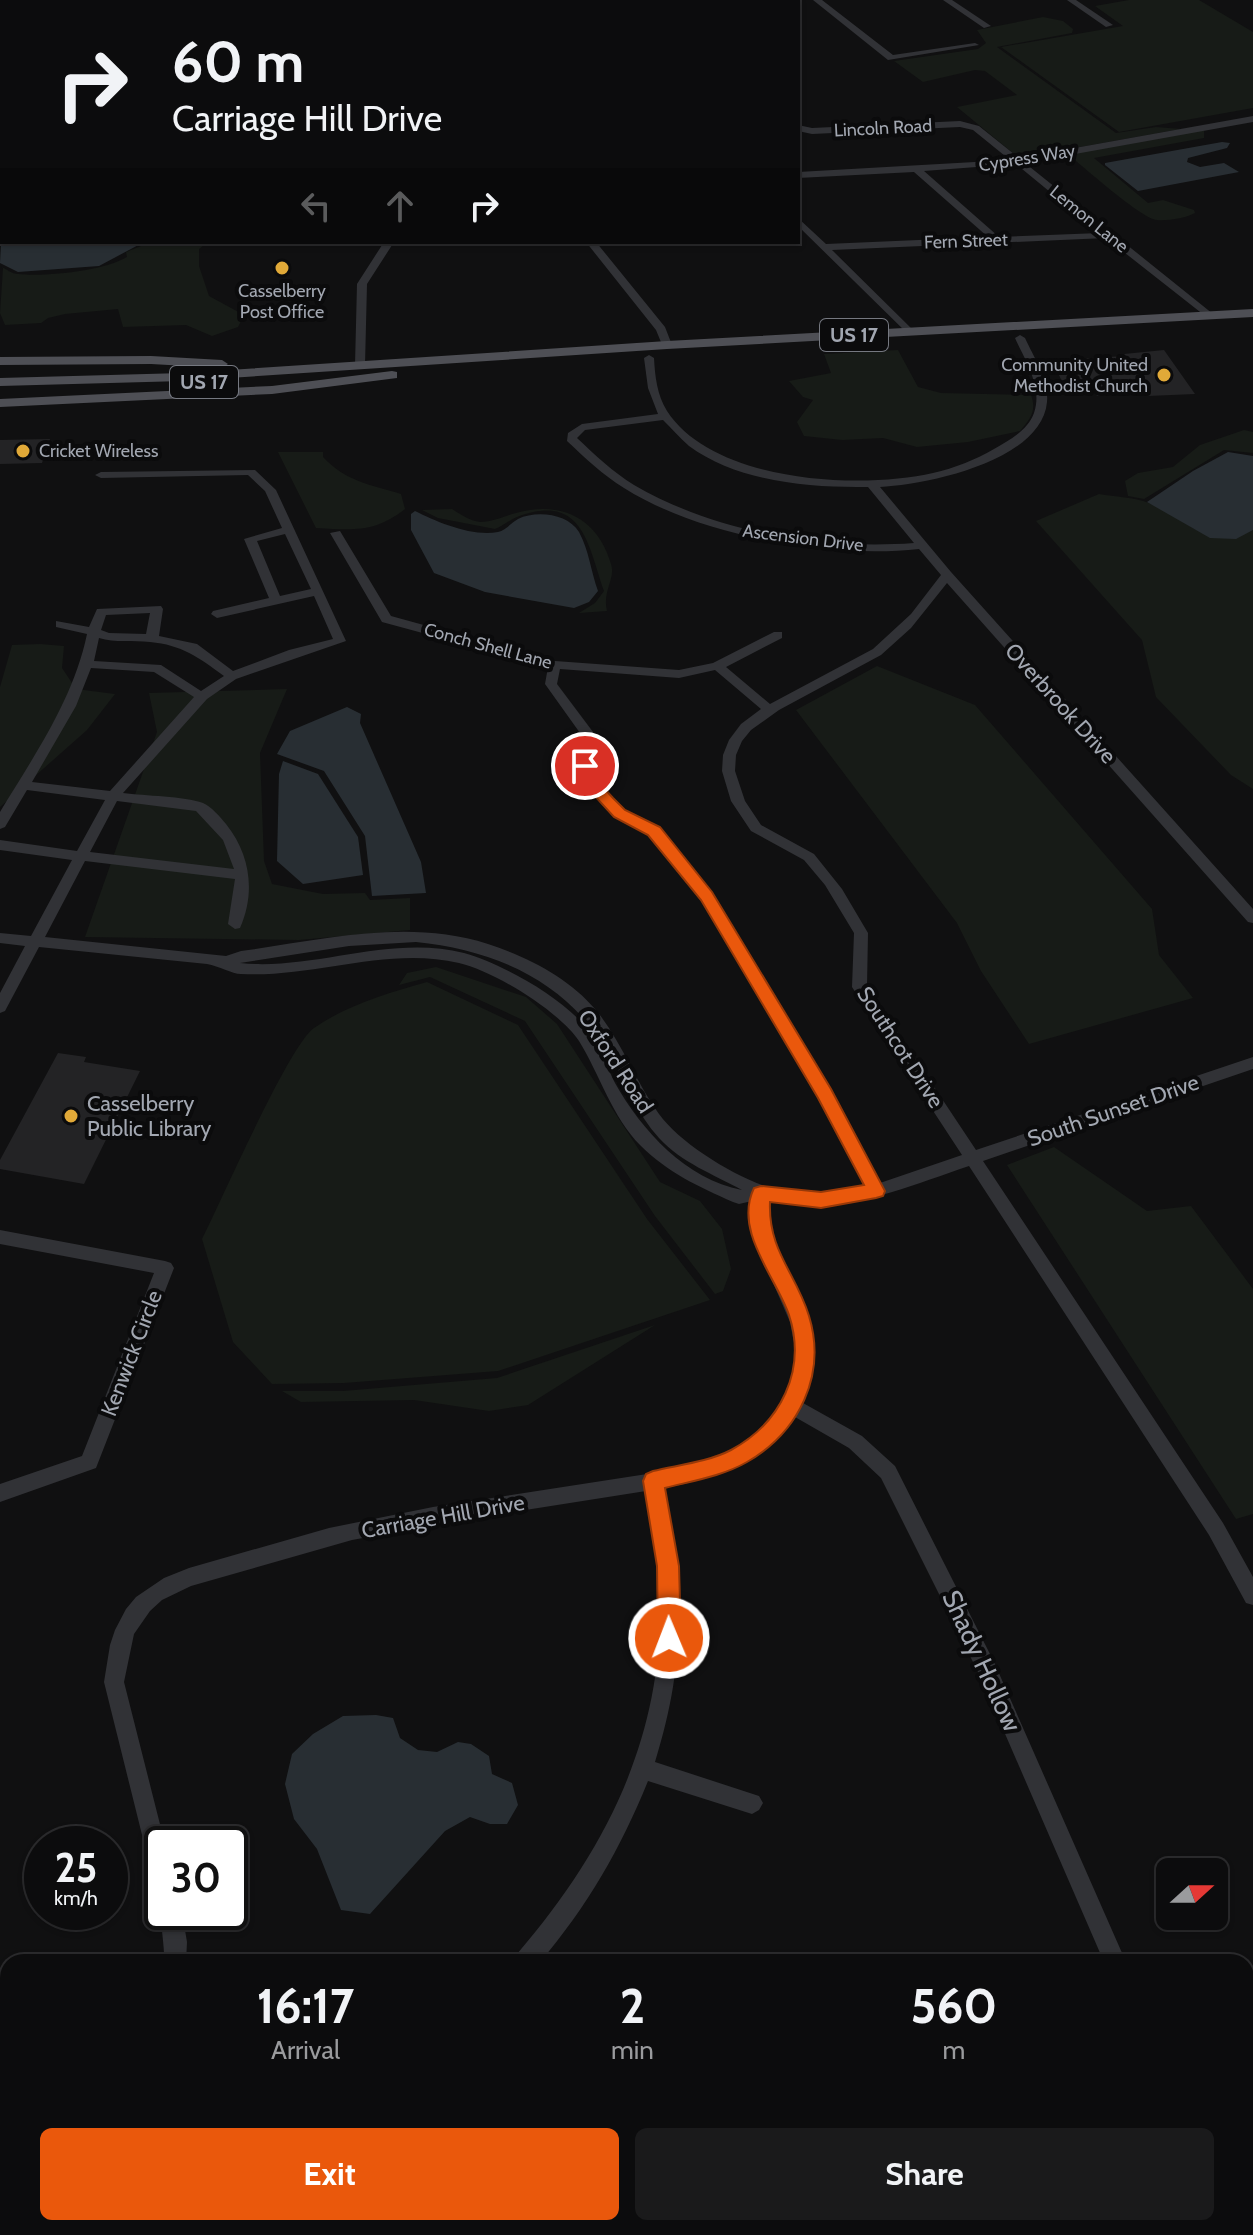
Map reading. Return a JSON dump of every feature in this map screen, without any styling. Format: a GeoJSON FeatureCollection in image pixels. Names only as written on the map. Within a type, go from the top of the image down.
{"type":"FeatureCollection","features":[{"type":"Feature","properties":{"kind":"main road","name":"US 17"},"geometry":{"type":"LineString","coordinates":[[0,382],[152,378],[667,345],[1253,315]]}},
{"type":"Feature","properties":{"kind":"main road"},"geometry":{"type":"LineString","coordinates":[[1233,326],[1238,320],[1253,315]]}},
{"type":"Feature","properties":{"kind":"main road"},"geometry":{"type":"LineString","coordinates":[[1112,333],[1142,325],[1197,321],[1209,316]]}},
{"type":"Feature","properties":{"kind":"main road"},"geometry":{"type":"LineString","coordinates":[[1020,338],[1052,324]]}},
{"type":"Feature","properties":{"kind":"main road","name":"US 17"},"geometry":{"type":"LineString","coordinates":[[0,390],[407,373],[1253,325]]}},
{"type":"Feature","properties":{"kind":"main road"},"geometry":{"type":"LineString","coordinates":[[865,346],[909,332]]}},
{"type":"Feature","properties":{"kind":"main road"},"geometry":{"type":"LineString","coordinates":[[621,360],[652,353],[667,345]]}},
{"type":"Feature","properties":{"kind":"main road"},"geometry":{"type":"LineString","coordinates":[[0,361],[151,360],[297,370]]}},
{"type":"Feature","properties":{"kind":"main road"},"geometry":{"type":"LineString","coordinates":[[0,403],[272,390],[407,373]]}},
{"type":"Feature","properties":{"kind":"street"},"geometry":{"type":"LineString","coordinates":[[817,0],[891,58],[975,45]]}},
{"type":"Feature","properties":{"kind":"street"},"geometry":{"type":"LineString","coordinates":[[947,0],[987,26]]}},
{"type":"Feature","properties":{"kind":"street"},"geometry":{"type":"LineString","coordinates":[[1071,0],[1109,25]]}},
{"type":"Feature","properties":{"kind":"street","name":"Cypress Way"},"geometry":{"type":"LineString","coordinates":[[800,175],[917,170],[1017,161],[1253,119]]}},
{"type":"Feature","properties":{"kind":"street","name":"Lemon Lane"},"geometry":{"type":"LineString","coordinates":[[968,125],[1209,316]]}},
{"type":"Feature","properties":{"kind":"street","name":"Lincoln Road"},"geometry":{"type":"LineString","coordinates":[[800,128],[812,131],[968,125]]}},
{"type":"Feature","properties":{"kind":"street"},"geometry":{"type":"LineString","coordinates":[[917,170],[997,240]]}},
{"type":"Feature","properties":{"kind":"street"},"geometry":{"type":"LineString","coordinates":[[800,223],[909,332]]}},
{"type":"Feature","properties":{"kind":"street","name":"Fern Street"},"geometry":{"type":"LineString","coordinates":[[824,247],[1109,235]]}},
{"type":"Feature","properties":{"kind":"street"},"geometry":{"type":"LineString","coordinates":[[360,365],[362,284],[388,244]]}},
{"type":"Feature","properties":{"kind":"street"},"geometry":{"type":"LineString","coordinates":[[593,244],[661,329],[667,345]]}},
{"type":"Feature","properties":{"kind":"street"},"geometry":{"type":"LineString","coordinates":[[649,358],[654,394],[665,416],[682,434],[710,453],[786,478],[873,486],[912,482],[977,466],[1026,432],[1039,414],[1042,398],[1020,338]]}},
{"type":"Feature","properties":{"kind":"street","name":"Ascension Drive"},"geometry":{"type":"LineString","coordinates":[[665,416],[582,427],[573,433],[571,439],[589,459],[632,489],[675,511],[715,524],[753,534],[821,543],[896,549],[923,545]]}},
{"type":"Feature","properties":{"kind":"street"},"geometry":{"type":"LineString","coordinates":[[0,1007],[114,795],[202,696],[232,676],[282,656],[340,641],[289,530],[261,478],[251,472],[212,469],[192,476],[177,471],[101,475]]}},
{"type":"Feature","properties":{"kind":"street","name":"Overbrook Drive"},"geometry":{"type":"LineString","coordinates":[[873,486],[947,575],[1253,918]]}},
{"type":"Feature","properties":{"kind":"street"},"geometry":{"type":"LineString","coordinates":[[276,600],[250,539],[289,530]]}},
{"type":"Feature","properties":{"kind":"street","name":"Conch Shell Lane"},"geometry":{"type":"LineString","coordinates":[[336,533],[386,619],[555,665],[679,674],[717,666],[778,635]]}},
{"type":"Feature","properties":{"kind":"street","name":"Southcot Drive"},"geometry":{"type":"LineString","coordinates":[[947,575],[928,603],[892,641],[769,709],[741,731],[728,755],[727,776],[741,807],[755,827],[768,837],[813,859],[845,908],[861,933],[864,946],[857,972],[860,987],[1216,1529],[1253,1596]]}},
{"type":"Feature","properties":{"kind":"street"},"geometry":{"type":"LineString","coordinates":[[217,614],[318,591]]}},
{"type":"Feature","properties":{"kind":"street"},"geometry":{"type":"LineString","coordinates":[[0,824],[74,695],[87,664],[101,612],[157,609],[152,638]]}},
{"type":"Feature","properties":{"kind":"street"},"geometry":{"type":"LineString","coordinates":[[60,624],[108,637],[152,638],[193,647],[232,676]]}},
{"type":"Feature","properties":{"kind":"street"},"geometry":{"type":"LineString","coordinates":[[87,664],[157,668],[202,696]]}},
{"type":"Feature","properties":{"kind":"street"},"geometry":{"type":"LineString","coordinates":[[555,665],[551,684],[592,740],[583,757],[597,789],[619,813],[654,831],[706,896],[825,1094],[876,1191]]}},
{"type":"Feature","properties":{"kind":"street"},"geometry":{"type":"LineString","coordinates":[[717,666],[769,709]]}},
{"type":"Feature","properties":{"kind":"street"},"geometry":{"type":"LineString","coordinates":[[22,785],[200,807],[214,817],[233,848],[242,875],[235,924]]}},
{"type":"Feature","properties":{"kind":"street"},"geometry":{"type":"LineString","coordinates":[[0,845],[242,875]]}},
{"type":"Feature","properties":{"kind":"street","name":"Oxford Road"},"geometry":{"type":"LineString","coordinates":[[0,938],[227,962],[239,969],[413,953],[462,958],[532,989],[584,1036],[626,1116],[644,1139],[701,1181],[739,1197],[761,1193],[821,1200],[876,1191],[973,1157]]}},
{"type":"Feature","properties":{"kind":"street","name":"South Sunset Drive"},"geometry":{"type":"LineString","coordinates":[[973,1157],[1253,1063]]}},
{"type":"Feature","properties":{"kind":"street","name":"Carriage Hill Drive"},"geometry":{"type":"LineString","coordinates":[[150,1826],[114,1682],[116,1654],[126,1624],[147,1599],[164,1586],[375,1526],[705,1470],[739,1456],[769,1436],[792,1407],[804,1374],[805,1342],[799,1314],[765,1247],[760,1222],[761,1193]]}},
{"type":"Feature","properties":{"kind":"street","name":"Kenwick Circle"},"geometry":{"type":"LineString","coordinates":[[0,1237],[165,1268],[89,1462],[0,1493]]}},
{"type":"Feature","properties":{"kind":"street","name":"Shady Hollow"},"geometry":{"type":"LineString","coordinates":[[792,1407],[844,1433],[871,1452],[888,1472],[987,1669],[1112,1954]]}},
{"type":"Feature","properties":{"kind":"street"},"geometry":{"type":"LineString","coordinates":[[532,1954],[580,1897],[615,1838],[643,1769],[660,1705],[669,1638],[668,1566],[653,1481]]}},
{"type":"Feature","properties":{"kind":"street"},"geometry":{"type":"LineString","coordinates":[[643,1769],[752,1803]]}},
{"type":"Feature","properties":{"kind":"street"},"geometry":{"type":"LineString","coordinates":[[174,1930],[175,1954]]}},
{"type":"Feature","properties":{"kind":"shaded area"},"geometry":{"type":"Polygon","coordinates":[[[1129,0],[1199,0],[1253,32],[1253,108],[1119,132],[1001,47],[1123,26],[1095,6],[1129,0]]]}},
{"type":"Feature","properties":{"kind":"shaded area"},"geometry":{"type":"Polygon","coordinates":[[[1043,17],[1063,21],[1073,29],[1072,33],[997,47],[1116,133],[1156,127],[1181,129],[1019,158],[957,107],[1017,95],[985,71],[975,70],[923,82],[894,61],[978,49],[986,43],[977,30],[1043,17]]]}},
{"type":"Feature","properties":{"kind":"shaded area"},"geometry":{"type":"Polygon","coordinates":[[[1204,131],[1204,138],[1094,158],[1148,203],[1163,200],[1194,210],[1195,213],[1177,219],[1157,220],[1150,217],[1070,156],[1036,160],[1204,131]]]}},
{"type":"Feature","properties":{"kind":"shaded area"},"geometry":{"type":"Polygon","coordinates":[[[1230,143],[1227,148],[1188,158],[1187,162],[1200,167],[1224,163],[1239,172],[1138,191],[1105,165],[1105,163],[1230,143]]]}},
{"type":"Feature","properties":{"kind":"shaded area"},"geometry":{"type":"Polygon","coordinates":[[[1,244],[140,244],[99,266],[18,272],[0,263],[1,244]]]}},
{"type":"Feature","properties":{"kind":"shaded area"},"geometry":{"type":"Polygon","coordinates":[[[146,244],[205,244],[199,249],[199,266],[209,296],[244,315],[238,327],[212,336],[186,325],[123,327],[118,309],[65,314],[41,323],[5,325],[0,313],[3,268],[0,266],[18,274],[74,272],[117,262],[127,257],[126,252],[146,244]]]}},
{"type":"Feature","properties":{"kind":"shaded area"},"geometry":{"type":"Polygon","coordinates":[[[898,350],[918,387],[941,393],[1031,395],[1032,414],[1020,431],[968,442],[917,447],[883,438],[842,440],[804,436],[797,422],[813,400],[803,397],[789,381],[831,373],[824,354],[898,350]]]}},
{"type":"Feature","properties":{"kind":"shaded area"},"geometry":{"type":"Polygon","coordinates":[[[1244,430],[1253,432],[1253,453],[1224,450],[1144,499],[1128,496],[1125,481],[1138,473],[1173,467],[1200,445],[1244,430]]]}},
{"type":"Feature","properties":{"kind":"shaded area"},"geometry":{"type":"Polygon","coordinates":[[[278,452],[323,452],[323,457],[331,465],[349,477],[401,494],[405,509],[373,526],[316,528],[278,452]]]}},
{"type":"Feature","properties":{"kind":"shaded area"},"geometry":{"type":"Polygon","coordinates":[[[1228,452],[1253,456],[1253,530],[1236,539],[1210,538],[1147,502],[1193,471],[1228,452]]]}},
{"type":"Feature","properties":{"kind":"shaded area"},"geometry":{"type":"Polygon","coordinates":[[[1099,494],[1149,503],[1211,536],[1237,536],[1253,530],[1253,789],[1231,775],[1156,697],[1142,640],[1036,521],[1099,494]]]}},
{"type":"Feature","properties":{"kind":"shaded area"},"geometry":{"type":"Polygon","coordinates":[[[452,509],[480,522],[548,509],[576,516],[597,535],[611,564],[607,611],[579,613],[595,603],[604,591],[587,541],[569,517],[539,511],[517,517],[495,529],[438,518],[422,510],[452,509]]]}},
{"type":"Feature","properties":{"kind":"shaded area"},"geometry":{"type":"Polygon","coordinates":[[[415,511],[455,528],[488,533],[501,531],[526,516],[552,515],[568,521],[579,532],[585,546],[598,591],[589,602],[574,608],[485,592],[434,573],[411,530],[411,514],[415,511]]]}},
{"type":"Feature","properties":{"kind":"shaded area"},"geometry":{"type":"Polygon","coordinates":[[[12,645],[64,646],[62,668],[76,689],[115,694],[87,730],[0,807],[0,687],[12,645]]]}},
{"type":"Feature","properties":{"kind":"shaded area"},"geometry":{"type":"Polygon","coordinates":[[[877,666],[975,705],[1152,909],[1159,955],[1193,998],[1029,1044],[981,971],[957,923],[796,710],[877,666]]]}},
{"type":"Feature","properties":{"kind":"shaded area"},"geometry":{"type":"Polygon","coordinates":[[[287,689],[260,753],[264,861],[272,884],[323,894],[365,893],[370,900],[410,898],[410,930],[299,940],[85,937],[157,732],[149,693],[287,689]]]}},
{"type":"Feature","properties":{"kind":"shaded area"},"geometry":{"type":"Polygon","coordinates":[[[347,707],[361,714],[360,723],[421,862],[426,893],[372,896],[365,836],[324,771],[277,754],[290,731],[347,707]]]}},
{"type":"Feature","properties":{"kind":"shaded area"},"geometry":{"type":"Polygon","coordinates":[[[283,761],[318,774],[358,837],[363,875],[303,884],[277,861],[279,774],[283,761]]]}},
{"type":"Feature","properties":{"kind":"shaded area"},"geometry":{"type":"Polygon","coordinates":[[[436,967],[526,997],[557,1024],[660,1182],[700,1201],[722,1229],[731,1269],[723,1291],[715,1294],[655,1216],[525,1021],[430,977],[399,985],[407,973],[436,967]]]}},
{"type":"Feature","properties":{"kind":"shaded area"},"geometry":{"type":"Polygon","coordinates":[[[427,982],[518,1025],[647,1219],[710,1300],[498,1371],[344,1383],[272,1384],[233,1342],[202,1239],[273,1092],[303,1040],[314,1028],[354,1006],[427,982]]]}},
{"type":"Feature","properties":{"kind":"shaded area"},"geometry":{"type":"Polygon","coordinates":[[[1054,1147],[1147,1211],[1191,1206],[1253,1289],[1253,1514],[1236,1519],[1007,1165],[1054,1147]]]}},
{"type":"Feature","properties":{"kind":"shaded area"},"geometry":{"type":"Polygon","coordinates":[[[655,1325],[528,1405],[489,1411],[414,1400],[301,1402],[282,1391],[343,1391],[497,1378],[655,1325]]]}},
{"type":"Feature","properties":{"kind":"shaded area"},"geometry":{"type":"Polygon","coordinates":[[[343,1716],[393,1718],[400,1738],[418,1750],[437,1752],[458,1742],[471,1744],[489,1756],[492,1774],[512,1783],[518,1805],[507,1824],[490,1824],[470,1817],[445,1831],[370,1914],[341,1910],[317,1849],[294,1819],[285,1784],[292,1754],[313,1734],[343,1716]]]}},
{"type":"Feature","properties":{"kind":"building","name":"Community United Methodist Church"},"geometry":{"type":"Polygon","coordinates":[[[1164,350],[1195,394],[1068,394],[1058,373],[1062,372],[1056,360],[1126,356],[1124,354],[1164,350]]]}},
{"type":"Feature","properties":{"kind":"building","name":"Cricket Wireless"},"geometry":{"type":"Polygon","coordinates":[[[50,439],[42,463],[0,464],[0,440],[50,439]]]}},
{"type":"Feature","properties":{"kind":"building","name":"Casselberry Public Library"},"geometry":{"type":"Polygon","coordinates":[[[58,1053],[86,1057],[84,1062],[140,1071],[84,1184],[0,1169],[0,1160],[58,1053]]]}},
{"type":"Feature","properties":{"kind":"place","name":"Casselberry Post Office"},"geometry":{"type":"Point","coordinates":[282,268]}},
{"type":"Feature","properties":{"kind":"place","name":"Community United Methodist Church"},"geometry":{"type":"Point","coordinates":[1164,375]}},
{"type":"Feature","properties":{"kind":"place","name":"Cricket Wireless"},"geometry":{"type":"Point","coordinates":[23,451]}},
{"type":"Feature","properties":{"kind":"place","name":"Casselberry Public Library"},"geometry":{"type":"Point","coordinates":[71,1116]}},
{"type":"Feature","properties":{"kind":"route"},"geometry":{"type":"LineString","coordinates":[[585,766],[597,789],[619,813],[654,831],[706,896],[825,1094],[876,1191],[821,1200],[788,1199],[761,1193],[760,1222],[765,1247],[799,1314],[805,1342],[804,1374],[792,1407],[769,1436],[739,1456],[705,1470],[653,1481],[668,1566],[669,1638]]}}]}
